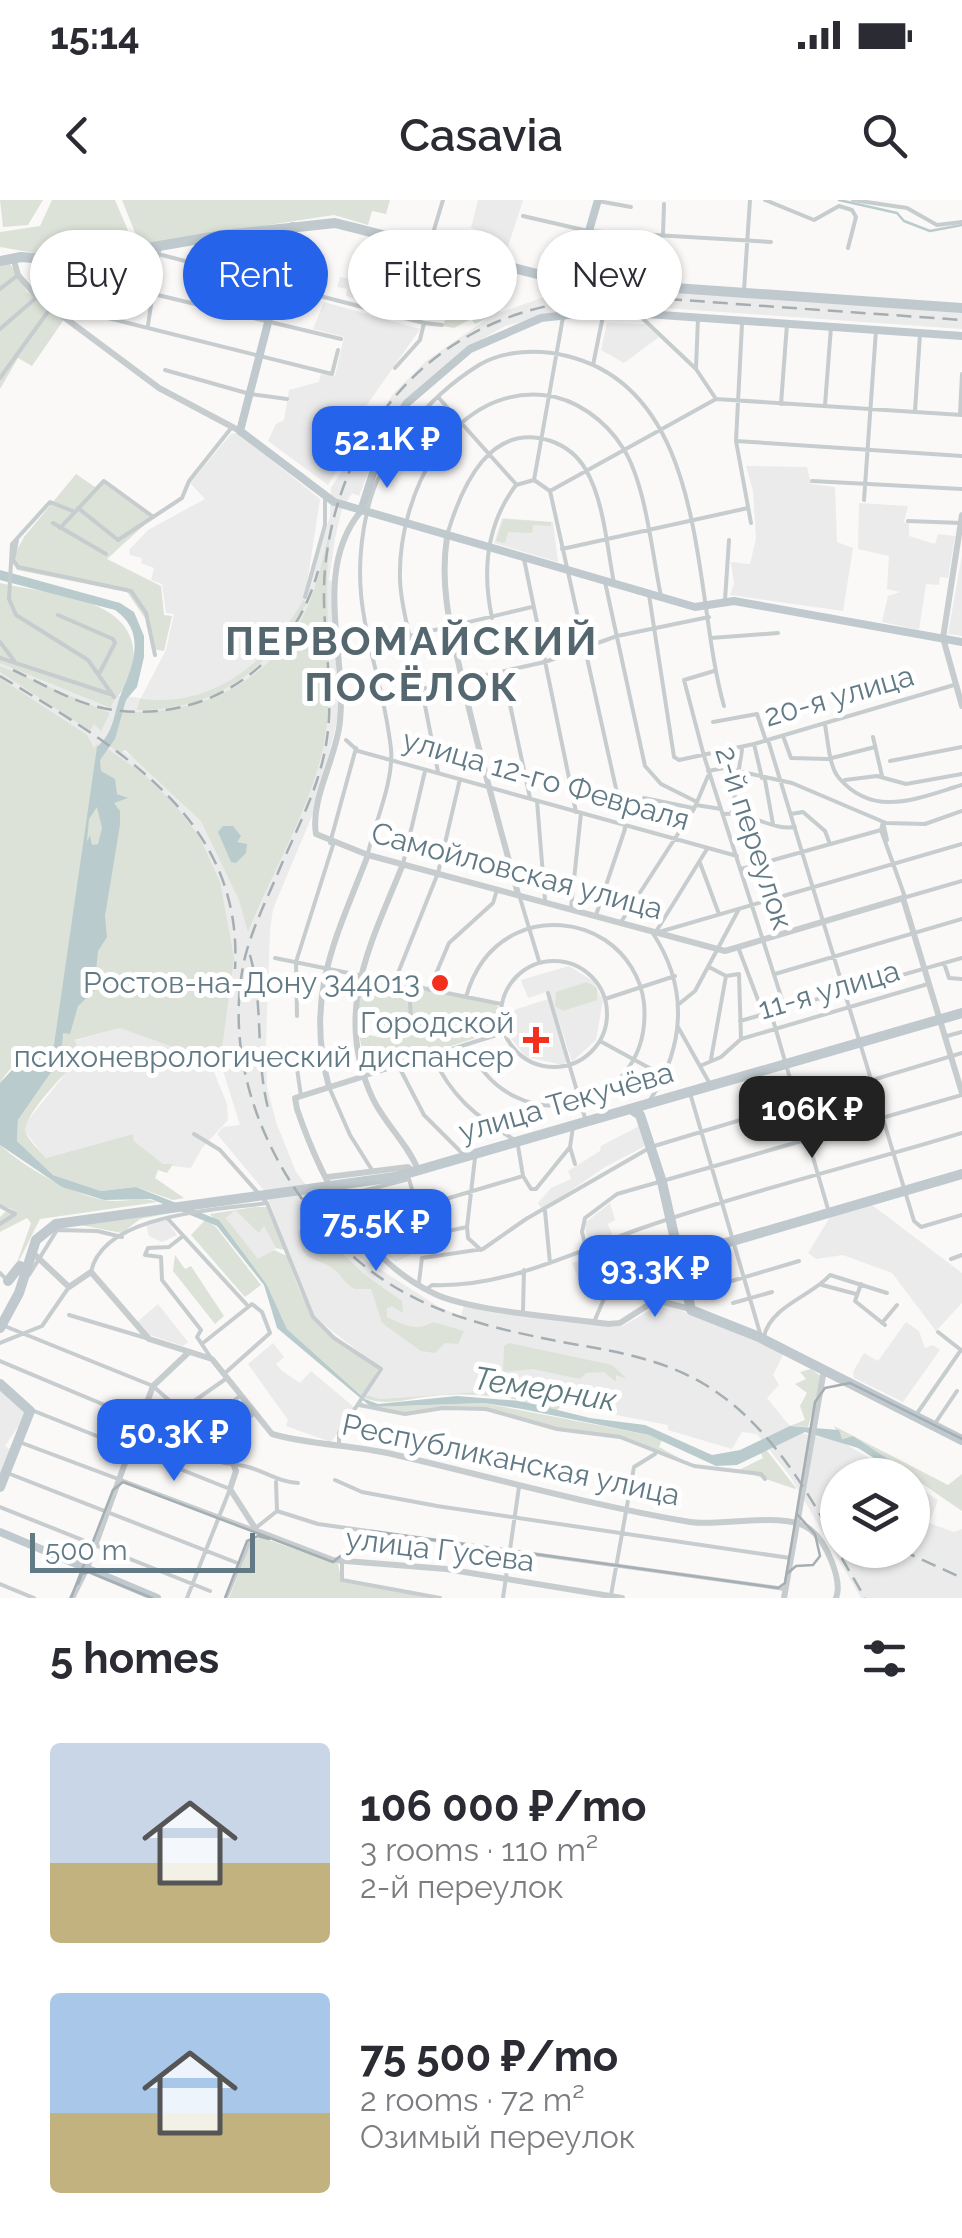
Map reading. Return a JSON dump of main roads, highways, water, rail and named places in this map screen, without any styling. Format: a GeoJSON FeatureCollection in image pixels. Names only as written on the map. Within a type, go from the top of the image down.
{"type":"FeatureCollection","features":[{"type":"Feature","properties":{"kind":"main road"},"geometry":{"type":"LineString","coordinates":[[588,230],[598,200]]}},
{"type":"Feature","properties":{"kind":"main road"},"geometry":{"type":"LineString","coordinates":[[0,261],[13,257],[72,261],[293,226],[335,223],[537,273]]}},
{"type":"Feature","properties":{"kind":"main road"},"geometry":{"type":"LineString","coordinates":[[293,226],[250,394],[236,429],[324,497],[406,525],[708,612],[724,602],[768,606],[962,642]]}},
{"type":"Feature","properties":{"kind":"main road"},"geometry":{"type":"LineString","coordinates":[[682,289],[962,308]]}},
{"type":"Feature","properties":{"kind":"main road"},"geometry":{"type":"LineString","coordinates":[[364,512],[385,435],[432,378],[485,340],[564,312],[636,312],[962,336]]}},
{"type":"Feature","properties":{"kind":"main road","name":"улица Текучёва"},"geometry":{"type":"LineString","coordinates":[[55,1224],[414,1171],[962,1014]]}},
{"type":"Feature","properties":{"kind":"main road"},"geometry":{"type":"LineString","coordinates":[[641,1108],[672,1219],[691,1310],[761,1338],[960,1438]]}},
{"type":"Feature","properties":{"kind":"main road"},"geometry":{"type":"LineString","coordinates":[[681,1256],[962,1174]]}},
{"type":"Feature","properties":{"kind":"main road"},"geometry":{"type":"LineString","coordinates":[[1,1327],[42,1230],[55,1224]]}},
{"type":"Feature","properties":{"kind":"main road"},"geometry":{"type":"LineString","coordinates":[[22,1278],[38,1226],[55,1224]]}},
{"type":"Feature","properties":{"kind":"main road"},"geometry":{"type":"LineString","coordinates":[[3,1279],[22,1278]]}},
{"type":"Feature","properties":{"kind":"main road"},"geometry":{"type":"LineString","coordinates":[[0,1384],[30,1408],[0,1486]]}},
{"type":"Feature","properties":{"kind":"main road"},"geometry":{"type":"LineString","coordinates":[[0,1532],[157,1598]]}},
{"type":"Feature","properties":{"kind":"waterway"},"geometry":{"type":"LineString","coordinates":[[839,200],[897,213],[904,221],[930,231],[962,225]]}},
{"type":"Feature","properties":{"kind":"tram line"},"geometry":{"type":"LineString","coordinates":[[71,1598],[113,1490],[123,1482],[333,1562],[371,1531],[778,1588],[785,1583],[815,1402],[825,1388],[850,1383],[962,1439]]}},
{"type":"Feature","properties":{"kind":"tram line"},"geometry":{"type":"LineString","coordinates":[[788,1573],[796,1566],[813,1565],[820,1556],[815,1534],[797,1514]]}},
{"type":"Feature","properties":{"kind":"tram line"},"geometry":{"type":"LineString","coordinates":[[225,1598],[247,1541],[258,1536],[269,1539]]}},
{"type":"Feature","properties":{"kind":"tram line"},"geometry":{"type":"LineString","coordinates":[[78,1584],[82,1574],[89,1572],[152,1598]]}},
{"type":"Feature","properties":{"kind":"railway"},"geometry":{"type":"LineString","coordinates":[[820,1515],[765,1435],[704,1384],[641,1358],[463,1318],[399,1290],[341,1245],[294,1187],[262,1126],[243,1060],[240,992],[252,934],[308,804],[324,755],[329,717],[325,569],[339,499],[369,434],[412,378],[470,335],[504,319],[572,302],[642,298],[962,320]]}},
{"type":"Feature","properties":{"kind":"railway"},"geometry":{"type":"LineString","coordinates":[[13,670],[101,708],[149,712],[183,707],[243,680],[268,659],[306,604],[318,571]]}},
{"type":"Feature","properties":{"kind":"railway"},"geometry":{"type":"LineString","coordinates":[[0,676],[86,729],[126,759],[163,791],[194,827],[218,868],[232,915],[235,969]]}},
{"type":"Feature","properties":{"kind":"railway"},"geometry":{"type":"LineString","coordinates":[[250,955],[268,1108]]}},
{"type":"Feature","properties":{"kind":"railway"},"geometry":{"type":"LineString","coordinates":[[930,1563],[962,1578]]}},
{"type":"Feature","properties":{"kind":"railway"},"geometry":{"type":"LineString","coordinates":[[848,1568],[865,1598]]}},
{"type":"Feature","properties":{"kind":"place","name":"Ростов-на-Дону 344013"},"geometry":{"type":"Point","coordinates":[440,983]}},
{"type":"Feature","properties":{"kind":"place","name":"Городской психоневрологический диспансер"},"geometry":{"type":"Point","coordinates":[536,1040]}},
{"type":"Feature","properties":{"kind":"district","name":"ПЕРВОМАЙСКИЙ ПОСЁЛОК"},"geometry":{"type":"Point","coordinates":[412,664]}},
{"type":"Feature","properties":{"kind":"water label","name":"Темерник"},"geometry":{"type":"Point","coordinates":[545,1389]}}]}
